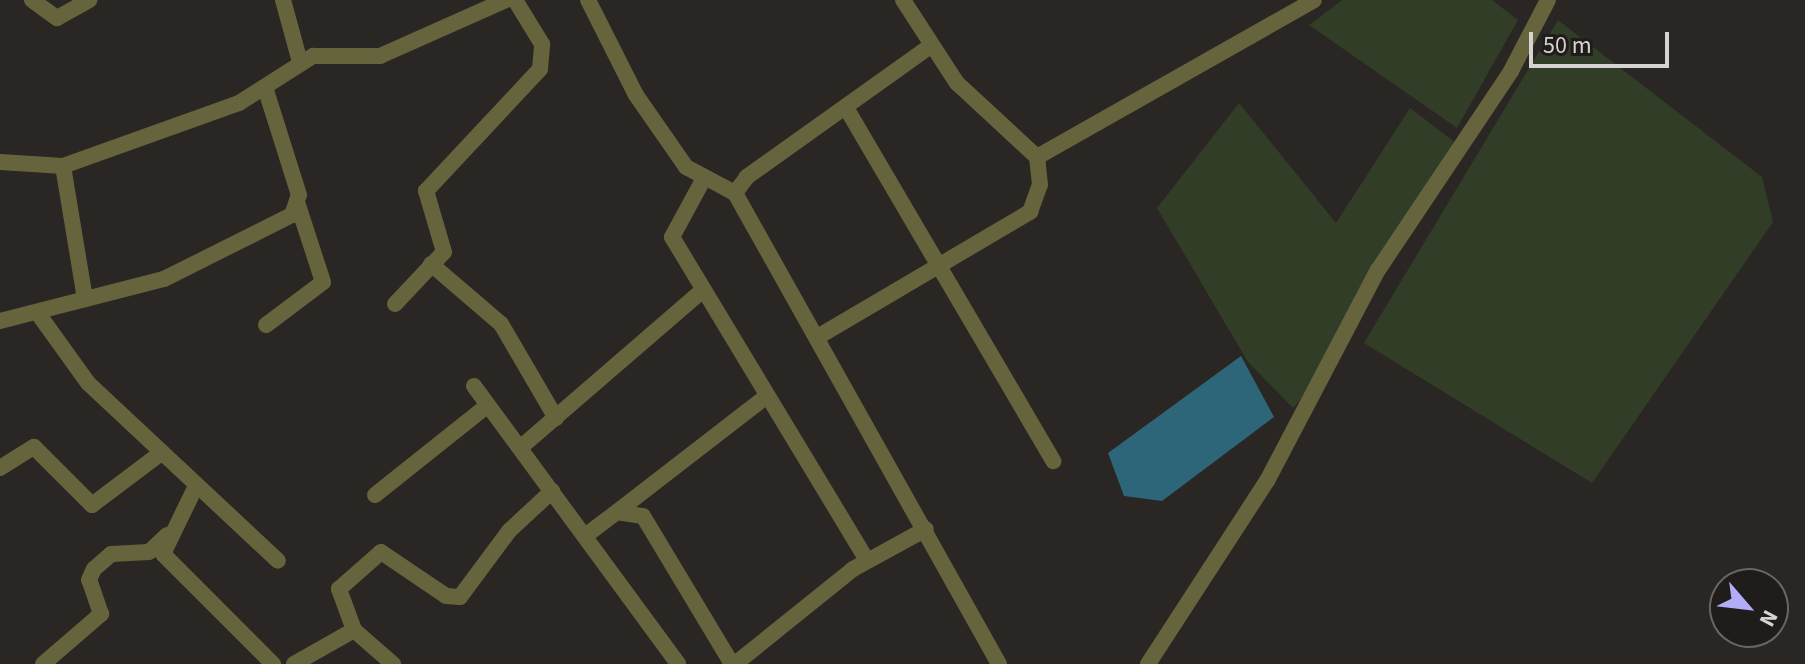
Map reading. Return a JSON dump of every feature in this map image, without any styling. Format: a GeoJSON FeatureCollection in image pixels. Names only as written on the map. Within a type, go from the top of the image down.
{"type":"FeatureCollection","features":[{"type":"Feature","properties":{"kind":"street"},"geometry":{"type":"LineString","coordinates":[[32,0],[57,18],[89,0]]}},
{"type":"Feature","properties":{"kind":"street"},"geometry":{"type":"LineString","coordinates":[[283,0],[300,62]]}},
{"type":"Feature","properties":{"kind":"street"},"geometry":{"type":"LineString","coordinates":[[0,162],[63,166],[265,87],[300,62],[389,53],[506,0]]}},
{"type":"Feature","properties":{"kind":"street"},"geometry":{"type":"LineString","coordinates":[[395,304],[444,250],[426,191],[540,69],[542,44],[515,0]]}},
{"type":"Feature","properties":{"kind":"street"},"geometry":{"type":"LineString","coordinates":[[588,0],[636,95],[703,180],[735,193]]}},
{"type":"Feature","properties":{"kind":"street"},"geometry":{"type":"LineString","coordinates":[[821,335],[1030,212],[1040,185],[1037,157],[985,115],[929,47],[903,0]]}},
{"type":"Feature","properties":{"kind":"street"},"geometry":{"type":"LineString","coordinates":[[1037,157],[1314,0]]}},
{"type":"Feature","properties":{"kind":"street"},"geometry":{"type":"LineString","coordinates":[[1148,664],[1267,481],[1378,270],[1511,71],[1548,0]]}},
{"type":"Feature","properties":{"kind":"street"},"geometry":{"type":"LineString","coordinates":[[735,193],[747,177],[848,111],[929,47]]}},
{"type":"Feature","properties":{"kind":"street"},"geometry":{"type":"LineString","coordinates":[[265,87],[323,282],[266,325]]}},
{"type":"Feature","properties":{"kind":"street"},"geometry":{"type":"LineString","coordinates":[[848,111],[937,269],[1053,461]]}},
{"type":"Feature","properties":{"kind":"street"},"geometry":{"type":"LineString","coordinates":[[63,166],[85,299]]}},
{"type":"Feature","properties":{"kind":"street"},"geometry":{"type":"LineString","coordinates":[[703,180],[672,237],[867,560]]}},
{"type":"Feature","properties":{"kind":"street"},"geometry":{"type":"LineString","coordinates":[[735,193],[741,214],[821,335],[999,664]]}},
{"type":"Feature","properties":{"kind":"street"},"geometry":{"type":"LineString","coordinates":[[0,321],[164,279],[298,205]]}},
{"type":"Feature","properties":{"kind":"street"},"geometry":{"type":"LineString","coordinates":[[431,264],[501,324],[556,418]]}},
{"type":"Feature","properties":{"kind":"street"},"geometry":{"type":"LineString","coordinates":[[520,448],[702,291]]}},
{"type":"Feature","properties":{"kind":"street"},"geometry":{"type":"LineString","coordinates":[[37,312],[70,364],[195,488],[278,561]]}},
{"type":"Feature","properties":{"kind":"street"},"geometry":{"type":"LineString","coordinates":[[474,386],[678,664]]}},
{"type":"Feature","properties":{"kind":"street"},"geometry":{"type":"LineString","coordinates":[[585,536],[767,396]]}},
{"type":"Feature","properties":{"kind":"street"},"geometry":{"type":"LineString","coordinates":[[375,495],[488,405]]}},
{"type":"Feature","properties":{"kind":"street"},"geometry":{"type":"LineString","coordinates":[[0,468],[34,447],[92,505],[161,453]]}},
{"type":"Feature","properties":{"kind":"street"},"geometry":{"type":"LineString","coordinates":[[43,664],[101,614],[89,580],[94,569],[111,554],[149,552],[168,534],[195,488]]}},
{"type":"Feature","properties":{"kind":"street"},"geometry":{"type":"LineString","coordinates":[[393,664],[354,630],[339,589],[381,552],[404,560],[446,596],[460,597],[509,531],[552,491]]}},
{"type":"Feature","properties":{"kind":"street"},"geometry":{"type":"LineString","coordinates":[[617,512],[643,516],[734,664],[867,560],[926,529]]}},
{"type":"Feature","properties":{"kind":"street"},"geometry":{"type":"LineString","coordinates":[[168,534],[163,554],[170,569],[273,664]]}},
{"type":"Feature","properties":{"kind":"street"},"geometry":{"type":"LineString","coordinates":[[294,664],[354,630]]}},
{"type":"Feature","properties":{"kind":"green space"},"geometry":{"type":"Polygon","coordinates":[[[1342,0],[1492,0],[1518,20],[1457,128],[1309,25],[1342,0]]]}},
{"type":"Feature","properties":{"kind":"green space"},"geometry":{"type":"Polygon","coordinates":[[[1558,20],[1762,177],[1773,222],[1592,483],[1364,343],[1558,20]]]}},
{"type":"Feature","properties":{"kind":"green space"},"geometry":{"type":"Polygon","coordinates":[[[1239,103],[1336,223],[1410,108],[1456,143],[1326,370],[1293,408],[1248,362],[1157,208],[1239,103]]]}},
{"type":"Feature","properties":{"kind":"water"},"geometry":{"type":"Polygon","coordinates":[[[1241,356],[1274,417],[1162,501],[1124,496],[1108,453],[1241,356]]]}}]}
